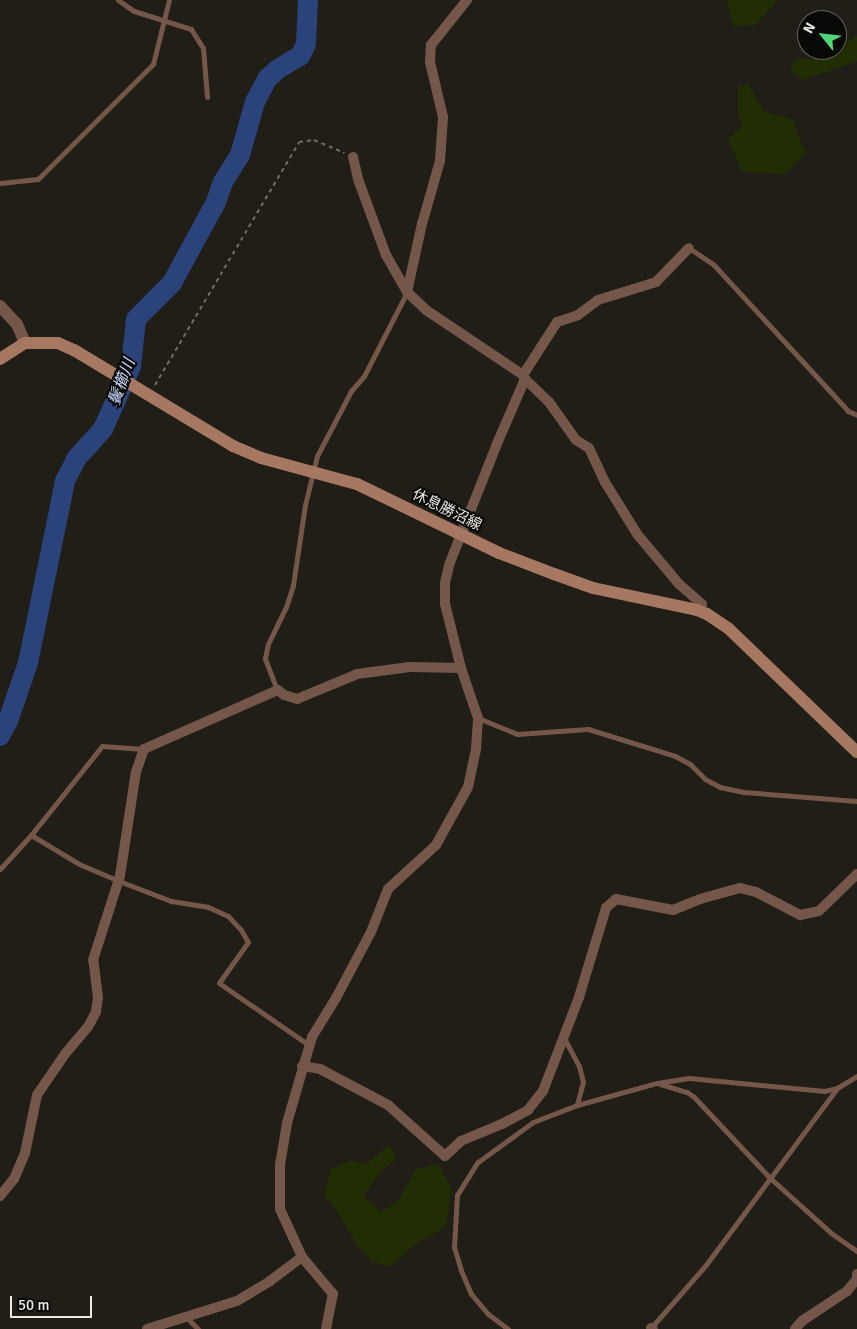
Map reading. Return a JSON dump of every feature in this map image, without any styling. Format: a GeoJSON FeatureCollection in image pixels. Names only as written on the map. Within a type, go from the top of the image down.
{"type":"FeatureCollection","features":[{"type":"Feature","properties":{"kind":"main road","name":"休息勝沼線"},"geometry":{"type":"LineString","coordinates":[[25,343],[58,343],[74,350],[233,446],[261,458],[357,484],[499,553],[593,588],[701,612],[728,628],[857,752]]}},
{"type":"Feature","properties":{"kind":"main road"},"geometry":{"type":"LineString","coordinates":[[0,359],[25,343]]}},
{"type":"Feature","properties":{"kind":"street"},"geometry":{"type":"LineString","coordinates":[[407,292],[422,224],[440,161],[443,117],[430,62],[431,45],[467,0]]}},
{"type":"Feature","properties":{"kind":"street"},"geometry":{"type":"LineString","coordinates":[[353,158],[358,182],[386,254],[407,292],[426,310],[524,377],[549,402],[576,440],[588,448],[605,482],[637,534],[679,584],[702,604],[701,612]]}},
{"type":"Feature","properties":{"kind":"street"},"geometry":{"type":"LineString","coordinates":[[326,1329],[333,1294],[302,1256],[280,1209],[280,1174],[288,1123],[302,1066],[312,1037],[372,932],[388,889],[436,845],[458,809],[468,787],[476,748],[478,718],[461,668],[445,604],[447,574],[460,534],[524,377],[557,322],[578,315],[598,300],[656,282],[689,248]]}},
{"type":"Feature","properties":{"kind":"street"},"geometry":{"type":"LineString","coordinates":[[0,306],[17,324],[25,343]]}},
{"type":"Feature","properties":{"kind":"street"},"geometry":{"type":"LineString","coordinates":[[0,1196],[14,1178],[25,1153],[37,1095],[96,1012],[98,998],[93,960],[119,881],[136,772],[144,749],[278,690],[284,695],[298,699],[357,674],[410,668],[461,668]]}},
{"type":"Feature","properties":{"kind":"street"},"geometry":{"type":"LineString","coordinates":[[302,1066],[320,1069],[388,1104],[445,1156],[461,1141],[502,1124],[528,1110],[543,1091],[579,997],[606,908],[616,899],[673,910],[700,899],[740,888],[756,892],[800,916],[819,911],[857,874]]}},
{"type":"Feature","properties":{"kind":"street"},"geometry":{"type":"LineString","coordinates":[[147,1329],[237,1301],[270,1281],[302,1256]]}},
{"type":"Feature","properties":{"kind":"street"},"geometry":{"type":"LineString","coordinates":[[795,1329],[802,1321],[847,1291],[856,1279],[857,1274]]}},
{"type":"Feature","properties":{"kind":"lane"},"geometry":{"type":"LineString","coordinates":[[118,0],[134,11],[191,29],[203,48],[207,97]]}},
{"type":"Feature","properties":{"kind":"lane"},"geometry":{"type":"LineString","coordinates":[[0,183],[38,178],[153,64],[169,0]]}},
{"type":"Feature","properties":{"kind":"lane"},"geometry":{"type":"LineString","coordinates":[[689,248],[713,264],[848,411],[857,415]]}},
{"type":"Feature","properties":{"kind":"lane"},"geometry":{"type":"LineString","coordinates":[[278,690],[265,658],[268,644],[286,607],[293,585],[305,505],[317,456],[351,391],[364,376],[407,292]]}},
{"type":"Feature","properties":{"kind":"lane"},"geometry":{"type":"LineString","coordinates":[[478,718],[517,734],[588,729],[675,756],[690,764],[705,780],[720,787],[744,792],[857,801]]}},
{"type":"Feature","properties":{"kind":"lane"},"geometry":{"type":"LineString","coordinates":[[0,870],[31,835],[102,746],[144,749]]}},
{"type":"Feature","properties":{"kind":"lane"},"geometry":{"type":"LineString","coordinates":[[31,835],[79,864],[119,881],[172,902],[208,907],[228,916],[241,930],[248,942],[220,983],[310,1045]]}},
{"type":"Feature","properties":{"kind":"lane"},"geometry":{"type":"LineString","coordinates":[[563,1037],[579,1066],[584,1082],[577,1105]]}},
{"type":"Feature","properties":{"kind":"lane"},"geometry":{"type":"LineString","coordinates":[[508,1329],[488,1314],[471,1294],[461,1270],[454,1247],[457,1195],[478,1162],[533,1122],[577,1105],[657,1083],[689,1078],[793,1090],[824,1091],[837,1088],[857,1076]]}},
{"type":"Feature","properties":{"kind":"lane"},"geometry":{"type":"LineString","coordinates":[[657,1083],[687,1092],[694,1097],[770,1178],[831,1233],[857,1251]]}},
{"type":"Feature","properties":{"kind":"lane"},"geometry":{"type":"LineString","coordinates":[[651,1329],[705,1266],[837,1088]]}},
{"type":"Feature","properties":{"kind":"lane"},"geometry":{"type":"LineString","coordinates":[[184,1316],[198,1329]]}},
{"type":"Feature","properties":{"kind":"path"},"geometry":{"type":"LineString","coordinates":[[147,394],[299,142],[314,140],[353,158]]}},
{"type":"Feature","properties":{"kind":"green space"},"geometry":{"type":"Polygon","coordinates":[[[727,0],[779,0],[755,25],[733,26],[727,0]]]}},
{"type":"Feature","properties":{"kind":"green space"},"geometry":{"type":"Polygon","coordinates":[[[857,35],[857,61],[803,80],[790,70],[796,59],[847,60],[847,43],[857,35]]]}},
{"type":"Feature","properties":{"kind":"green space"},"geometry":{"type":"Polygon","coordinates":[[[748,84],[764,111],[793,120],[806,154],[784,174],[742,172],[728,139],[742,127],[738,114],[738,86],[748,84]]]}},
{"type":"Feature","properties":{"kind":"green space"},"geometry":{"type":"Polygon","coordinates":[[[390,1145],[397,1159],[386,1166],[363,1195],[381,1212],[397,1202],[416,1169],[439,1164],[452,1189],[446,1224],[437,1232],[417,1243],[390,1267],[371,1261],[358,1247],[339,1214],[324,1195],[331,1169],[349,1161],[366,1164],[390,1145]]]}},
{"type":"Feature","properties":{"kind":"waterway","name":"鬢櫛川"},"geometry":{"type":"LineString","coordinates":[[0,736],[8,721],[28,663],[65,481],[76,459],[103,429],[131,366],[136,319],[172,283],[216,202],[223,182],[240,155],[255,102],[268,78],[278,69],[300,56],[306,44],[308,0]]}}]}
